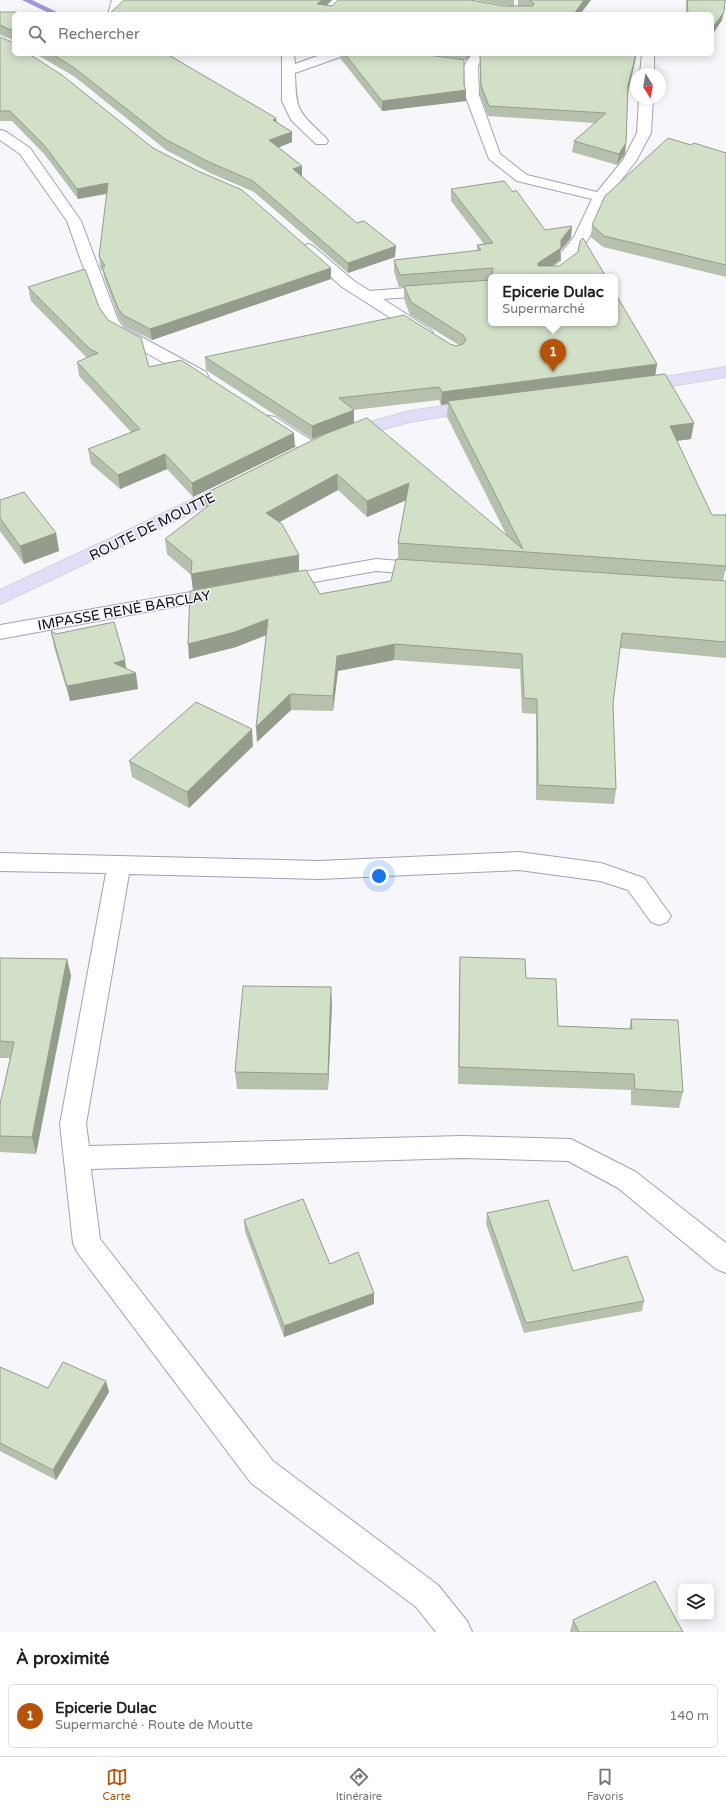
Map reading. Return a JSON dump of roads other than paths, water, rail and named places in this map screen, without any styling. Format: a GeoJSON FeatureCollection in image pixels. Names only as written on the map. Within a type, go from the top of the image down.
{"type":"FeatureCollection","features":[{"type":"Feature","properties":{"kind":"main road"},"geometry":{"type":"LineString","coordinates":[[620,388],[726,372]]}},
{"type":"Feature","properties":{"kind":"main road"},"geometry":{"type":"LineString","coordinates":[[317,446],[373,424],[419,414],[496,404]]}},
{"type":"Feature","properties":{"kind":"main road","name":"ROUTE DE MOUTTE"},"geometry":{"type":"LineString","coordinates":[[0,598],[248,479]]}},
{"type":"Feature","properties":{"kind":"street"},"geometry":{"type":"LineString","coordinates":[[115,12],[118,0]]}},
{"type":"Feature","properties":{"kind":"street"},"geometry":{"type":"LineString","coordinates":[[288,56],[289,101],[296,117],[321,141]]}},
{"type":"Feature","properties":{"kind":"street"},"geometry":{"type":"LineString","coordinates":[[288,71],[329,56]]}},
{"type":"Feature","properties":{"kind":"street"},"geometry":{"type":"LineString","coordinates":[[477,56],[471,66],[472,95],[494,156],[522,178],[600,197]]}},
{"type":"Feature","properties":{"kind":"street"},"geometry":{"type":"LineString","coordinates":[[647,68],[648,56]]}},
{"type":"Feature","properties":{"kind":"street"},"geometry":{"type":"LineString","coordinates":[[456,64],[471,66]]}},
{"type":"Feature","properties":{"kind":"street"},"geometry":{"type":"LineString","coordinates":[[551,274],[568,263],[569,253],[581,238],[600,197],[629,161],[644,133],[646,104]]}},
{"type":"Feature","properties":{"kind":"street"},"geometry":{"type":"LineString","coordinates":[[0,134],[25,151],[74,221],[110,320],[117,330],[213,384]]}},
{"type":"Feature","properties":{"kind":"street"},"geometry":{"type":"LineString","coordinates":[[295,238],[348,284],[437,340]]}},
{"type":"Feature","properties":{"kind":"street"},"geometry":{"type":"LineString","coordinates":[[367,296],[488,286]]}},
{"type":"Feature","properties":{"kind":"street"},"geometry":{"type":"LineString","coordinates":[[259,414],[317,446]]}},
{"type":"Feature","properties":{"kind":"street"},"geometry":{"type":"LineString","coordinates":[[266,585],[376,565],[439,570]]}},
{"type":"Feature","properties":{"kind":"street","name":"IMPASSE RENÉ BARCLAY"},"geometry":{"type":"LineString","coordinates":[[0,632],[235,590]]}},
{"type":"Feature","properties":{"kind":"street"},"geometry":{"type":"LineString","coordinates":[[0,862],[319,870],[519,861],[601,872],[636,884],[659,916]]}},
{"type":"Feature","properties":{"kind":"street"},"geometry":{"type":"LineString","coordinates":[[119,864],[73,1124],[87,1243],[262,1472],[427,1596],[456,1632]]}},
{"type":"Feature","properties":{"kind":"street"},"geometry":{"type":"LineString","coordinates":[[77,1158],[462,1147],[571,1150],[627,1180],[726,1260]]}},
{"type":"Feature","properties":{"kind":"waterway"},"geometry":{"type":"LineString","coordinates":[[26,0],[53,12]]}},
{"type":"Feature","properties":{"kind":"place","name":"Epicerie Dulac"},"geometry":{"type":"Point","coordinates":[553,372]}}]}
